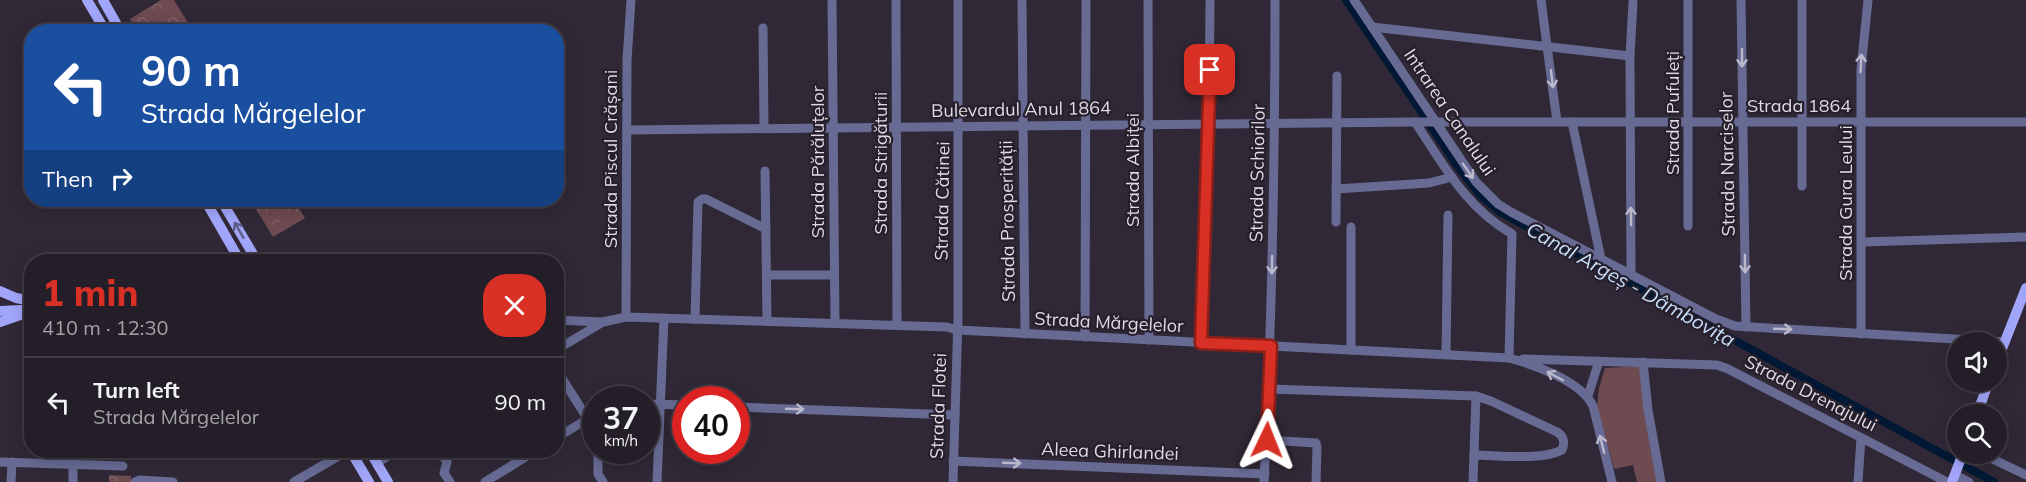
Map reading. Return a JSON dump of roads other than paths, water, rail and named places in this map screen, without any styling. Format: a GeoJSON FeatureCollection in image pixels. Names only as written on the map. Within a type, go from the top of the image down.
{"type":"FeatureCollection","features":[{"type":"Feature","properties":{"kind":"main road"},"geometry":{"type":"LineString","coordinates":[[87,0],[101,24]]}},
{"type":"Feature","properties":{"kind":"main road"},"geometry":{"type":"LineString","coordinates":[[103,0],[117,24]]}},
{"type":"Feature","properties":{"kind":"main road"},"geometry":{"type":"LineString","coordinates":[[209,207],[236,254]]}},
{"type":"Feature","properties":{"kind":"main road"},"geometry":{"type":"LineString","coordinates":[[225,207],[253,254]]}},
{"type":"Feature","properties":{"kind":"main road"},"geometry":{"type":"LineString","coordinates":[[229,240],[229,254]]}},
{"type":"Feature","properties":{"kind":"main road"},"geometry":{"type":"LineString","coordinates":[[2007,337],[2026,288]]}},
{"type":"Feature","properties":{"kind":"main road"},"geometry":{"type":"LineString","coordinates":[[0,291],[24,300]]}},
{"type":"Feature","properties":{"kind":"main road"},"geometry":{"type":"LineString","coordinates":[[0,311],[24,310]]}},
{"type":"Feature","properties":{"kind":"main road"},"geometry":{"type":"LineString","coordinates":[[0,322],[24,313]]}},
{"type":"Feature","properties":{"kind":"main road"},"geometry":{"type":"LineString","coordinates":[[354,458],[369,482]]}},
{"type":"Feature","properties":{"kind":"main road"},"geometry":{"type":"LineString","coordinates":[[374,458],[388,482]]}},
{"type":"Feature","properties":{"kind":"main road"},"geometry":{"type":"LineString","coordinates":[[1951,480],[1958,464]]}},
{"type":"Feature","properties":{"kind":"street","name":"Strada Piscul Crășani"},"geometry":{"type":"LineString","coordinates":[[626,317],[627,60],[631,0]]}},
{"type":"Feature","properties":{"kind":"street","name":"Strada Părăluțelor"},"geometry":{"type":"LineString","coordinates":[[832,0],[835,323]]}},
{"type":"Feature","properties":{"kind":"street","name":"Strada Strigăturii"},"geometry":{"type":"LineString","coordinates":[[896,0],[897,325]]}},
{"type":"Feature","properties":{"kind":"street","name":"Strada Cătinei"},"geometry":{"type":"LineString","coordinates":[[957,330],[958,0]]}},
{"type":"Feature","properties":{"kind":"street","name":"Strada Prosperității"},"geometry":{"type":"LineString","coordinates":[[1022,0],[1025,334]]}},
{"type":"Feature","properties":{"kind":"street"},"geometry":{"type":"LineString","coordinates":[[1085,337],[1086,0]]}},
{"type":"Feature","properties":{"kind":"street","name":"Strada Albiței"},"geometry":{"type":"LineString","coordinates":[[1148,0],[1149,340]]}},
{"type":"Feature","properties":{"kind":"street"},"geometry":{"type":"LineString","coordinates":[[1201,343],[1209,124],[1210,0]]}},
{"type":"Feature","properties":{"kind":"street","name":"Strada Schiorilor"},"geometry":{"type":"LineString","coordinates":[[1264,478],[1271,346],[1275,0]]}},
{"type":"Feature","properties":{"kind":"street","name":"Intrarea Canalului"},"geometry":{"type":"LineString","coordinates":[[1354,0],[1469,174],[1498,204],[1716,320],[1746,327],[1947,339]]}},
{"type":"Feature","properties":{"kind":"street"},"geometry":{"type":"LineString","coordinates":[[1541,0],[1557,122]]}},
{"type":"Feature","properties":{"kind":"street","name":"Strada Pufuleți"},"geometry":{"type":"LineString","coordinates":[[1688,0],[1689,226]]}},
{"type":"Feature","properties":{"kind":"street","name":"Strada Narciselor"},"geometry":{"type":"LineString","coordinates":[[1741,0],[1746,327]]}},
{"type":"Feature","properties":{"kind":"street"},"geometry":{"type":"LineString","coordinates":[[1802,0],[1802,186]]}},
{"type":"Feature","properties":{"kind":"street","name":"Strada Gura Leului"},"geometry":{"type":"LineString","coordinates":[[1861,334],[1861,69],[1868,0]]}},
{"type":"Feature","properties":{"kind":"street"},"geometry":{"type":"LineString","coordinates":[[1631,275],[1630,56],[1633,2]]}},
{"type":"Feature","properties":{"kind":"street"},"geometry":{"type":"LineString","coordinates":[[1372,27],[1630,56]]}},
{"type":"Feature","properties":{"kind":"street"},"geometry":{"type":"LineString","coordinates":[[762,28],[764,128]]}},
{"type":"Feature","properties":{"kind":"street"},"geometry":{"type":"LineString","coordinates":[[1336,222],[1337,76]]}},
{"type":"Feature","properties":{"kind":"street","name":"Bulevardul Anul 1864"},"geometry":{"type":"LineString","coordinates":[[627,130],[1415,122]]}},
{"type":"Feature","properties":{"kind":"street"},"geometry":{"type":"LineString","coordinates":[[1415,122],[1477,209],[1489,220],[1512,234],[1509,358]]}},
{"type":"Feature","properties":{"kind":"street","name":"Strada 1864"},"geometry":{"type":"LineString","coordinates":[[1415,122],[2026,122]]}},
{"type":"Feature","properties":{"kind":"street"},"geometry":{"type":"LineString","coordinates":[[1572,122],[1601,259]]}},
{"type":"Feature","properties":{"kind":"street"},"geometry":{"type":"LineString","coordinates":[[765,171],[767,321]]}},
{"type":"Feature","properties":{"kind":"street"},"geometry":{"type":"LineString","coordinates":[[1336,189],[1429,183],[1452,177]]}},
{"type":"Feature","properties":{"kind":"street"},"geometry":{"type":"LineString","coordinates":[[695,319],[698,202],[706,199],[766,229]]}},
{"type":"Feature","properties":{"kind":"street"},"geometry":{"type":"LineString","coordinates":[[1446,354],[1448,215]]}},
{"type":"Feature","properties":{"kind":"street"},"geometry":{"type":"LineString","coordinates":[[1350,227],[1352,350]]}},
{"type":"Feature","properties":{"kind":"street"},"geometry":{"type":"LineString","coordinates":[[1862,242],[2026,237]]}},
{"type":"Feature","properties":{"kind":"street"},"geometry":{"type":"LineString","coordinates":[[767,274],[834,275]]}},
{"type":"Feature","properties":{"kind":"street","name":"Strada Mărgelelor"},"geometry":{"type":"LineString","coordinates":[[564,320],[603,322],[626,317],[897,325],[1025,334],[1509,358],[1540,369],[1580,389],[1588,396]]}},
{"type":"Feature","properties":{"kind":"street"},"geometry":{"type":"LineString","coordinates":[[657,482],[664,318]]}},
{"type":"Feature","properties":{"kind":"street","name":"Strada Mărgelelor"},"geometry":{"type":"LineString","coordinates":[[564,345],[603,322]]}},
{"type":"Feature","properties":{"kind":"street","name":"Strada Flotei"},"geometry":{"type":"LineString","coordinates":[[953,482],[957,330]]}},
{"type":"Feature","properties":{"kind":"street","name":"Strada Drenajului"},"geometry":{"type":"LineString","coordinates":[[1509,358],[1706,363],[1722,367],[1951,480],[1968,482]]}},
{"type":"Feature","properties":{"kind":"street"},"geometry":{"type":"LineString","coordinates":[[1599,361],[1588,396],[1593,406],[1610,482]]}},
{"type":"Feature","properties":{"kind":"street"},"geometry":{"type":"LineString","coordinates":[[1643,362],[1648,410],[1661,482]]}},
{"type":"Feature","properties":{"kind":"street"},"geometry":{"type":"LineString","coordinates":[[564,379],[582,403]]}},
{"type":"Feature","properties":{"kind":"street"},"geometry":{"type":"LineString","coordinates":[[1269,389],[1476,396],[1557,432],[1562,436],[1564,442],[1559,451],[1545,454],[1474,455]]}},
{"type":"Feature","properties":{"kind":"street"},"geometry":{"type":"LineString","coordinates":[[1473,482],[1476,396]]}},
{"type":"Feature","properties":{"kind":"street"},"geometry":{"type":"LineString","coordinates":[[661,404],[672,404]]}},
{"type":"Feature","properties":{"kind":"street"},"geometry":{"type":"LineString","coordinates":[[750,408],[955,415]]}},
{"type":"Feature","properties":{"kind":"street"},"geometry":{"type":"LineString","coordinates":[[564,433],[582,422]]}},
{"type":"Feature","properties":{"kind":"street"},"geometry":{"type":"LineString","coordinates":[[1858,482],[1862,438]]}},
{"type":"Feature","properties":{"kind":"street"},"geometry":{"type":"LineString","coordinates":[[1267,440],[1316,443],[1316,482]]}},
{"type":"Feature","properties":{"kind":"street"},"geometry":{"type":"LineString","coordinates":[[295,482],[336,458]]}},
{"type":"Feature","properties":{"kind":"street"},"geometry":{"type":"LineString","coordinates":[[377,463],[385,458]]}},
{"type":"Feature","properties":{"kind":"street"},"geometry":{"type":"LineString","coordinates":[[444,458],[447,462],[444,473],[450,482]]}},
{"type":"Feature","properties":{"kind":"street"},"geometry":{"type":"LineString","coordinates":[[485,482],[524,458]]}},
{"type":"Feature","properties":{"kind":"street","name":"Aleea Ghirlandei"},"geometry":{"type":"LineString","coordinates":[[953,461],[1264,478]]}},
{"type":"Feature","properties":{"kind":"street"},"geometry":{"type":"LineString","coordinates":[[0,462],[123,466]]}},
{"type":"Feature","properties":{"kind":"street"},"geometry":{"type":"LineString","coordinates":[[11,482],[12,462]]}},
{"type":"Feature","properties":{"kind":"street"},"geometry":{"type":"LineString","coordinates":[[598,464],[598,474],[603,482]]}},
{"type":"Feature","properties":{"kind":"street"},"geometry":{"type":"LineString","coordinates":[[2003,464],[2026,475]]}},
{"type":"Feature","properties":{"kind":"street"},"geometry":{"type":"LineString","coordinates":[[72,482],[73,465]]}},
{"type":"Feature","properties":{"kind":"street"},"geometry":{"type":"LineString","coordinates":[[137,481],[173,482]]}},
{"type":"Feature","properties":{"kind":"waterway","name":"Canal Argeș - Dâmbovița"},"geometry":{"type":"LineString","coordinates":[[1346,0],[1461,171],[1481,196],[1500,212],[1994,482]]}}]}
